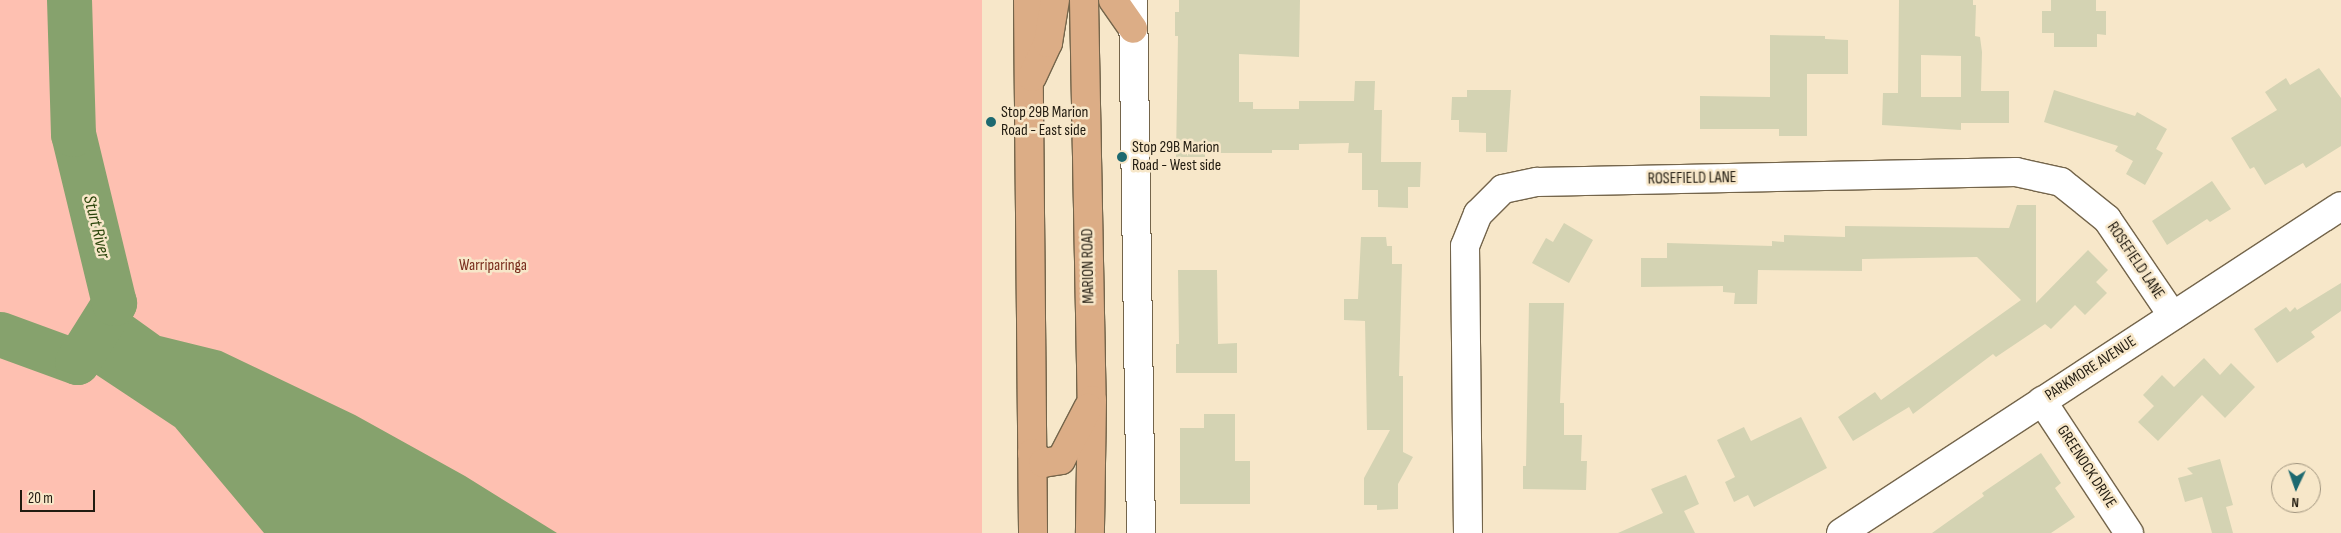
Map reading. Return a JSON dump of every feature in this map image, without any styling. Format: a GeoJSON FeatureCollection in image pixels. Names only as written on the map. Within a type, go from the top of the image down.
{"type":"FeatureCollection","features":[{"type":"Feature","properties":{"kind":"main road"},"geometry":{"type":"LineString","coordinates":[[1028,0],[1033,533]]}},
{"type":"Feature","properties":{"kind":"main road"},"geometry":{"type":"LineString","coordinates":[[1029,83],[1048,43],[1055,0]]}},
{"type":"Feature","properties":{"kind":"main road","name":"MARION ROAD"},"geometry":{"type":"LineString","coordinates":[[1084,0],[1092,400],[1090,533]]}},
{"type":"Feature","properties":{"kind":"main road"},"geometry":{"type":"LineString","coordinates":[[1113,0],[1133,29]]}},
{"type":"Feature","properties":{"kind":"main road"},"geometry":{"type":"LineString","coordinates":[[1032,453],[1043,463],[1061,460],[1092,400]]}},
{"type":"Feature","properties":{"kind":"street"},"geometry":{"type":"LineString","coordinates":[[1133,0],[1141,533]]}},
{"type":"Feature","properties":{"kind":"street","name":"ROSEFIELD LANE"},"geometry":{"type":"LineString","coordinates":[[1468,533],[1464,246],[1478,214],[1503,189],[1537,182],[2016,172],[2061,182],[2107,219],[2173,316]]}},
{"type":"Feature","properties":{"kind":"street","name":"PARKMORE AVENUE"},"geometry":{"type":"LineString","coordinates":[[1841,533],[2341,206]]}},
{"type":"Feature","properties":{"kind":"street","name":"GREENOCK DRIVE"},"geometry":{"type":"LineString","coordinates":[[2042,401],[2129,533]]}},
{"type":"Feature","properties":{"kind":"green space","name":"Warriparinga"},"geometry":{"type":"Polygon","coordinates":[[[0,0],[982,0],[982,533],[0,533],[0,0]]]}},
{"type":"Feature","properties":{"kind":"shaded area"},"geometry":{"type":"Polygon","coordinates":[[[114,303],[160,336],[221,351],[355,415],[465,476],[557,533],[264,533],[175,427],[77,362],[114,303]]]}},
{"type":"Feature","properties":{"kind":"building"},"geometry":{"type":"Polygon","coordinates":[[[1179,0],[1300,0],[1299,57],[1239,54],[1239,102],[1253,102],[1253,109],[1299,109],[1299,101],[1354,101],[1355,81],[1375,81],[1374,110],[1382,110],[1381,162],[1421,162],[1420,187],[1408,187],[1408,208],[1378,207],[1378,190],[1362,190],[1362,153],[1348,153],[1349,143],[1299,144],[1299,150],[1272,150],[1272,153],[1205,153],[1205,157],[1176,157],[1178,36],[1175,36],[1175,12],[1179,12],[1179,0]]]}},
{"type":"Feature","properties":{"kind":"building"},"geometry":{"type":"Polygon","coordinates":[[[1899,0],[1973,0],[1973,5],[1976,5],[1975,36],[1980,37],[1982,52],[1981,91],[2009,91],[2009,123],[1961,123],[1961,130],[1882,125],[1883,93],[1898,93],[1899,0]],[[1921,55],[1921,97],[1961,97],[1961,56],[1921,55]]]}},
{"type":"Feature","properties":{"kind":"building"},"geometry":{"type":"Polygon","coordinates":[[[2051,0],[2096,0],[2096,11],[2106,11],[2106,35],[2097,34],[2097,47],[2054,47],[2054,33],[2042,33],[2042,11],[2051,11],[2051,0]]]}},
{"type":"Feature","properties":{"kind":"building"},"geometry":{"type":"Polygon","coordinates":[[[1770,35],[1825,36],[1825,39],[1848,40],[1848,74],[1807,74],[1807,136],[1779,136],[1779,129],[1700,129],[1700,96],[1770,97],[1770,35]]]}},
{"type":"Feature","properties":{"kind":"building"},"geometry":{"type":"Polygon","coordinates":[[[2319,68],[2341,98],[2341,146],[2306,168],[2303,163],[2265,185],[2254,167],[2250,169],[2231,138],[2277,110],[2265,92],[2286,78],[2290,85],[2319,68]]]}},
{"type":"Feature","properties":{"kind":"building"},"geometry":{"type":"Polygon","coordinates":[[[1467,90],[1511,90],[1507,152],[1486,152],[1486,133],[1459,132],[1459,120],[1451,120],[1452,97],[1467,97],[1467,90]]]}},
{"type":"Feature","properties":{"kind":"building"},"geometry":{"type":"Polygon","coordinates":[[[2054,90],[2135,116],[2137,112],[2167,129],[2156,149],[2163,153],[2145,185],[2126,174],[2133,161],[2115,151],[2118,146],[2044,122],[2054,90]]]}},
{"type":"Feature","properties":{"kind":"building"},"geometry":{"type":"Polygon","coordinates":[[[2212,181],[2231,209],[2210,222],[2207,219],[2167,245],[2152,221],[2212,181]]]}},
{"type":"Feature","properties":{"kind":"building"},"geometry":{"type":"Polygon","coordinates":[[[2017,205],[2036,205],[2036,303],[2088,250],[2108,270],[2096,282],[2107,293],[2085,315],[2075,305],[2051,329],[2045,324],[1996,357],[1993,354],[1913,414],[1909,407],[1853,441],[1838,417],[1875,392],[1881,400],[2021,300],[1977,257],[1862,259],[1862,271],[1758,270],[1757,304],[1734,304],[1735,293],[1723,292],[1723,286],[1641,287],[1641,258],[1667,258],[1667,243],[1772,246],[1772,241],[1784,242],[1784,235],[1845,237],[1845,226],[2009,228],[2017,205]]]}},
{"type":"Feature","properties":{"kind":"building"},"geometry":{"type":"Polygon","coordinates":[[[1564,223],[1593,240],[1569,283],[1532,263],[1546,238],[1553,242],[1564,223]]]}},
{"type":"Feature","properties":{"kind":"building"},"geometry":{"type":"Polygon","coordinates":[[[1361,237],[1386,237],[1387,246],[1392,246],[1392,264],[1402,264],[1399,376],[1403,376],[1403,452],[1413,457],[1398,484],[1398,509],[1377,510],[1377,505],[1364,505],[1364,478],[1390,430],[1367,430],[1365,321],[1344,320],[1344,299],[1358,299],[1361,237]]]}},
{"type":"Feature","properties":{"kind":"building"},"geometry":{"type":"Polygon","coordinates":[[[1178,270],[1217,270],[1218,344],[1237,343],[1237,373],[1176,373],[1176,344],[1179,344],[1178,270]]]}},
{"type":"Feature","properties":{"kind":"building"},"geometry":{"type":"Polygon","coordinates":[[[2341,283],[2341,311],[2311,332],[2315,337],[2277,363],[2254,329],[2286,307],[2290,312],[2295,307],[2297,310],[2341,283]]]}},
{"type":"Feature","properties":{"kind":"building"},"geometry":{"type":"Polygon","coordinates":[[[1529,303],[1564,303],[1560,403],[1564,403],[1564,435],[1582,435],[1581,461],[1587,461],[1586,490],[1523,489],[1523,466],[1526,466],[1529,303]]]}},
{"type":"Feature","properties":{"kind":"building"},"geometry":{"type":"Polygon","coordinates":[[[2204,358],[2220,375],[2231,363],[2255,387],[2225,418],[2202,395],[2158,441],[2138,422],[2154,406],[2143,395],[2162,375],[2174,387],[2204,358]]]}},
{"type":"Feature","properties":{"kind":"building"},"geometry":{"type":"Polygon","coordinates":[[[1204,414],[1235,414],[1235,461],[1250,461],[1250,504],[1180,504],[1180,428],[1204,428],[1204,414]]]}},
{"type":"Feature","properties":{"kind":"building"},"geometry":{"type":"Polygon","coordinates":[[[1801,417],[1827,468],[1754,507],[1748,495],[1734,502],[1725,482],[1735,477],[1717,440],[1744,427],[1751,441],[1801,417]]]}},
{"type":"Feature","properties":{"kind":"building"},"geometry":{"type":"Polygon","coordinates":[[[2041,453],[2061,483],[2055,488],[2075,517],[2051,533],[1932,533],[1984,496],[1982,493],[2041,453]]]}},
{"type":"Feature","properties":{"kind":"building"},"geometry":{"type":"Polygon","coordinates":[[[2220,459],[2233,505],[2226,507],[2233,533],[2212,533],[2202,497],[2185,502],[2178,478],[2193,474],[2187,468],[2220,459]]]}},
{"type":"Feature","properties":{"kind":"building"},"geometry":{"type":"Polygon","coordinates":[[[1686,475],[1699,504],[1684,511],[1695,533],[1618,533],[1663,513],[1651,489],[1686,475]]]}},
{"type":"Feature","properties":{"kind":"waterway","name":"Sturt River"},"geometry":{"type":"LineString","coordinates":[[0,334],[77,362],[114,303],[73,134],[69,0]]}},
{"type":"Feature","properties":{"kind":"place","name":"Stop 29B Marion Road - East side"},"geometry":{"type":"Point","coordinates":[991,122]}},
{"type":"Feature","properties":{"kind":"place","name":"Stop 29B Marion Road - West side"},"geometry":{"type":"Point","coordinates":[1122,157]}}]}
